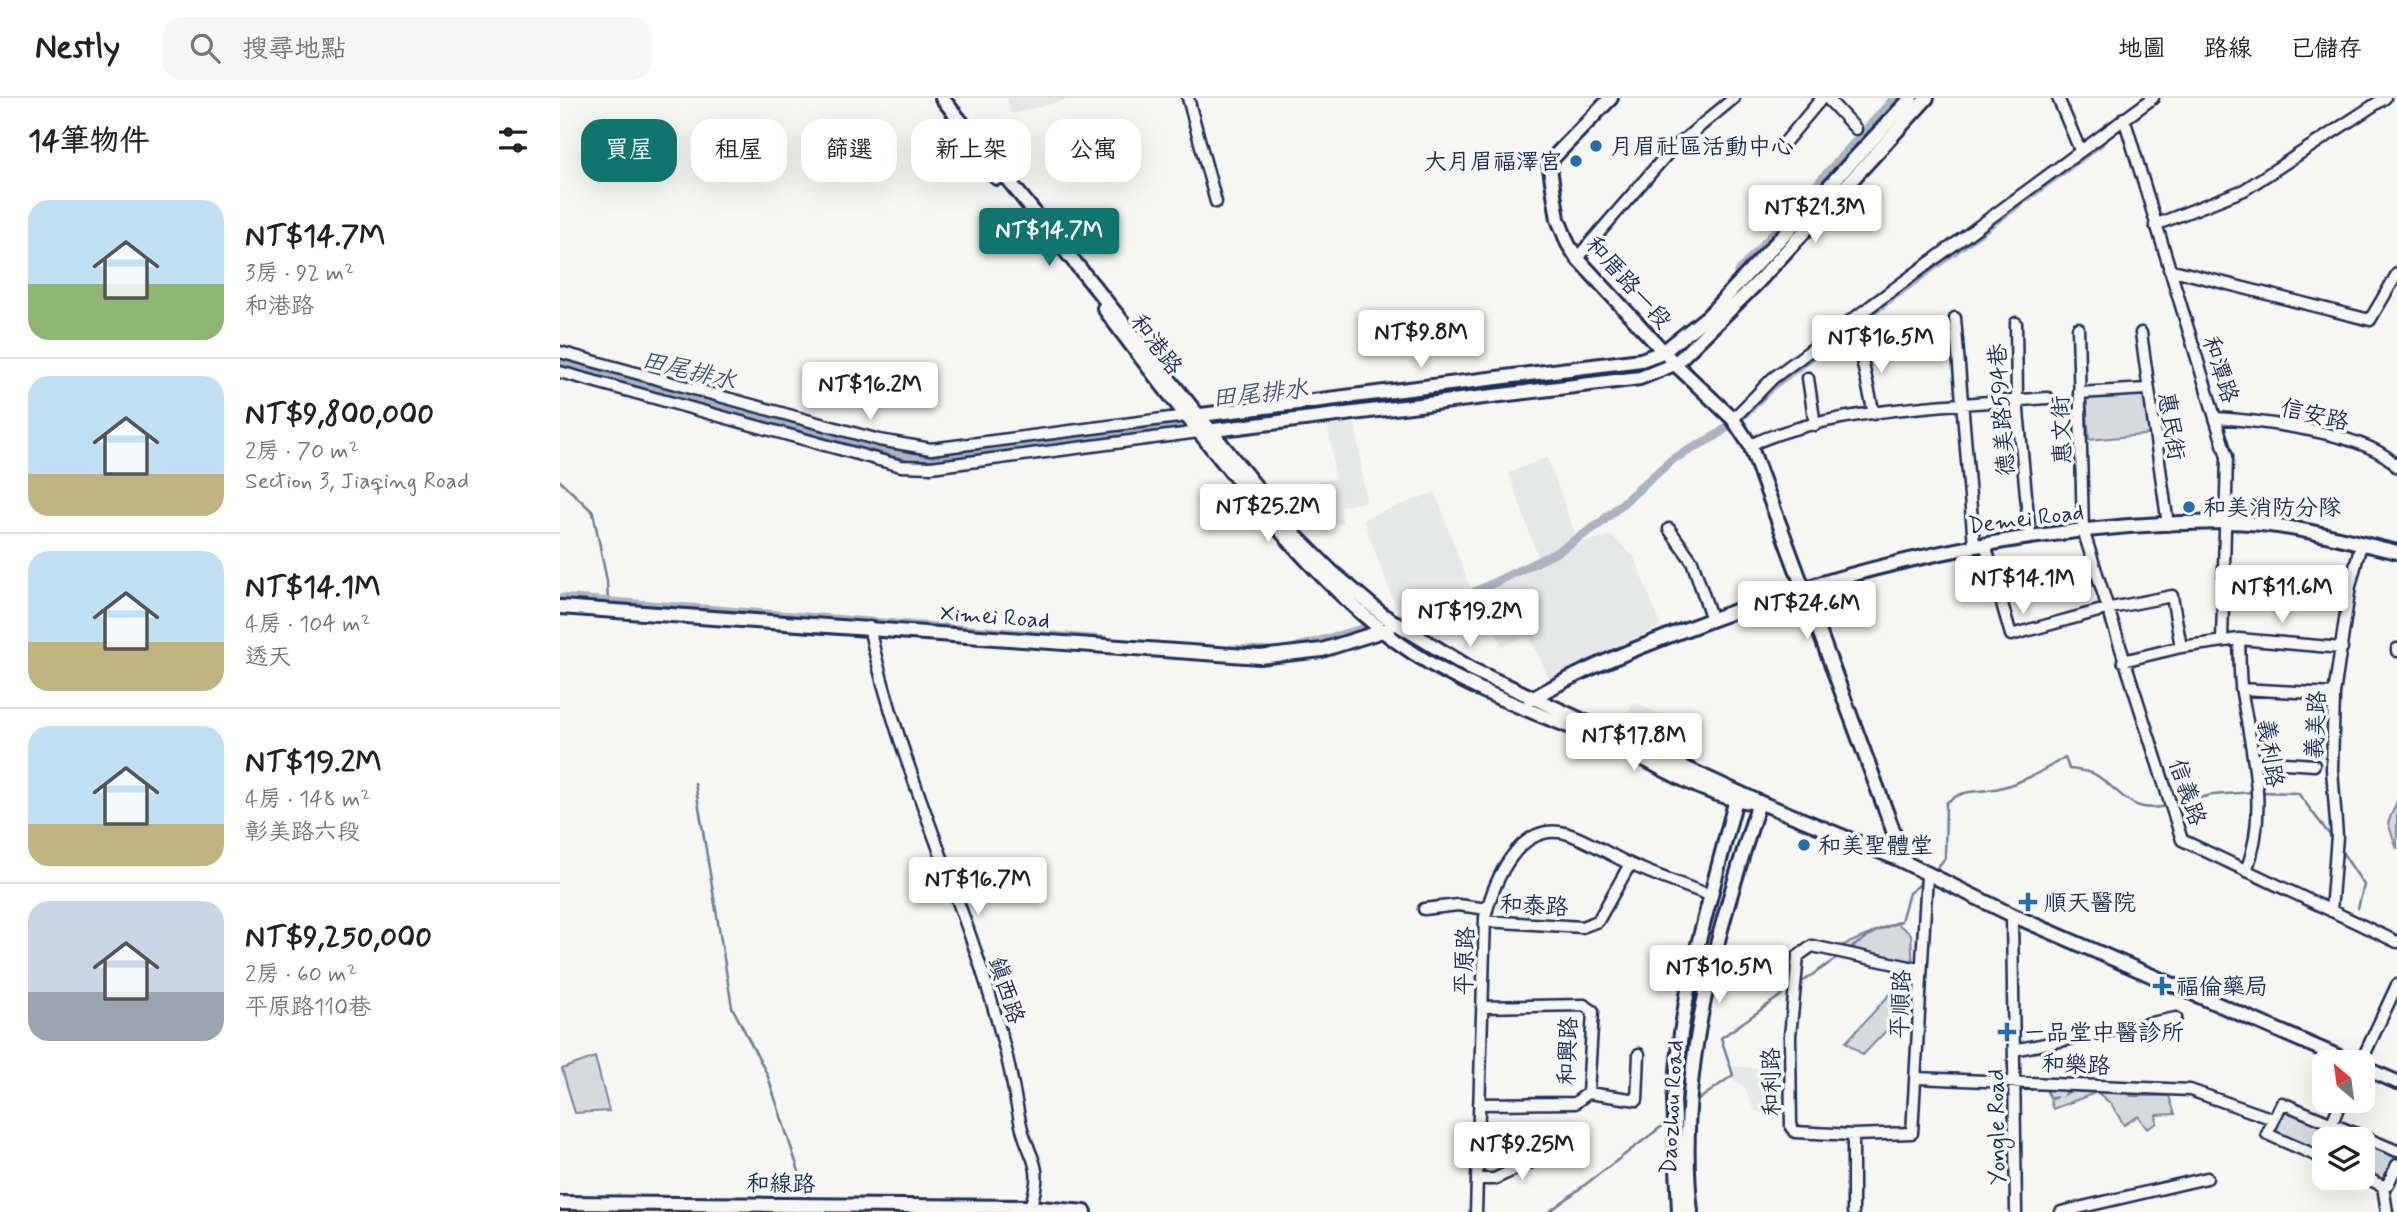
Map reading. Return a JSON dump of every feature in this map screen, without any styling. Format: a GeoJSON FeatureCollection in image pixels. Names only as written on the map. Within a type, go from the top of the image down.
{"type":"FeatureCollection","features":[{"type":"Feature","properties":{"kind":"street","name":"和港路"},"geometry":{"type":"LineString","coordinates":[[932,98],[1198,423],[1294,534],[1387,624]]}},
{"type":"Feature","properties":{"kind":"street","name":"和港路"},"geometry":{"type":"LineString","coordinates":[[942,98],[1198,423]]}},
{"type":"Feature","properties":{"kind":"street"},"geometry":{"type":"LineString","coordinates":[[1188,98],[1216,202]]}},
{"type":"Feature","properties":{"kind":"street","name":"和厝路一段"},"geometry":{"type":"LineString","coordinates":[[1611,98],[1549,162],[1558,219],[1577,258],[1670,358],[1733,419],[1751,445],[1898,841],[1898,859]]}},
{"type":"Feature","properties":{"kind":"street"},"geometry":{"type":"LineString","coordinates":[[1577,258],[1669,152],[1734,98]]}},
{"type":"Feature","properties":{"kind":"street"},"geometry":{"type":"LineString","coordinates":[[1786,141],[1825,98],[1856,129]]}},
{"type":"Feature","properties":{"kind":"street"},"geometry":{"type":"LineString","coordinates":[[560,372],[901,466],[931,467],[1198,423],[1670,358],[1911,98]]}},
{"type":"Feature","properties":{"kind":"street"},"geometry":{"type":"LineString","coordinates":[[560,352],[879,440],[931,449],[1640,378],[1670,358],[1758,282],[1927,98]]}},
{"type":"Feature","properties":{"kind":"street"},"geometry":{"type":"LineString","coordinates":[[2058,98],[2080,150]]}},
{"type":"Feature","properties":{"kind":"street"},"geometry":{"type":"LineString","coordinates":[[1733,419],[1773,378],[2153,98]]}},
{"type":"Feature","properties":{"kind":"street"},"geometry":{"type":"LineString","coordinates":[[2155,225],[2244,190],[2385,98]]}},
{"type":"Feature","properties":{"kind":"street","name":"和潭路"},"geometry":{"type":"LineString","coordinates":[[2124,118],[2227,457],[2222,640]]}},
{"type":"Feature","properties":{"kind":"street"},"geometry":{"type":"LineString","coordinates":[[2169,269],[2370,320],[2397,274]]}},
{"type":"Feature","properties":{"kind":"street"},"geometry":{"type":"LineString","coordinates":[[1955,318],[1979,544],[2011,635],[2106,609],[2172,596],[2181,647]]}},
{"type":"Feature","properties":{"kind":"street","name":"德美路594巷"},"geometry":{"type":"LineString","coordinates":[[2016,323],[2017,400],[2030,537]]}},
{"type":"Feature","properties":{"kind":"street","name":"惠文街"},"geometry":{"type":"LineString","coordinates":[[2078,328],[2083,530]]}},
{"type":"Feature","properties":{"kind":"street","name":"惠民街"},"geometry":{"type":"LineString","coordinates":[[2141,333],[2168,525]]}},
{"type":"Feature","properties":{"kind":"street"},"geometry":{"type":"LineString","coordinates":[[1858,342],[1874,414]]}},
{"type":"Feature","properties":{"kind":"street"},"geometry":{"type":"LineString","coordinates":[[1808,379],[1815,425]]}},
{"type":"Feature","properties":{"kind":"street"},"geometry":{"type":"LineString","coordinates":[[2079,393],[2147,388]]}},
{"type":"Feature","properties":{"kind":"street"},"geometry":{"type":"LineString","coordinates":[[1751,445],[1775,434],[1874,414],[1962,403],[2048,398]]}},
{"type":"Feature","properties":{"kind":"street","name":"信安路"},"geometry":{"type":"LineString","coordinates":[[2217,418],[2258,421],[2338,438],[2383,453],[2397,467]]}},
{"type":"Feature","properties":{"kind":"street"},"geometry":{"type":"LineString","coordinates":[[931,449],[931,467]]}},
{"type":"Feature","properties":{"kind":"street","name":"Demei Road"},"geometry":{"type":"LineString","coordinates":[[1518,706],[1653,642],[1805,587],[1979,544],[2083,530],[2226,522],[2312,532],[2397,552]]}},
{"type":"Feature","properties":{"kind":"street"},"geometry":{"type":"LineString","coordinates":[[1670,529],[1692,561],[1712,620]]}},
{"type":"Feature","properties":{"kind":"street","name":"信義路"},"geometry":{"type":"LineString","coordinates":[[2083,530],[2106,609],[2182,840],[2397,942]]}},
{"type":"Feature","properties":{"kind":"street","name":"義美路"},"geometry":{"type":"LineString","coordinates":[[2331,911],[2337,844],[2332,769],[2334,694],[2350,586],[2361,544]]}},
{"type":"Feature","properties":{"kind":"street"},"geometry":{"type":"LineString","coordinates":[[2224,584],[2350,586]]}},
{"type":"Feature","properties":{"kind":"street","name":"Ximei Road"},"geometry":{"type":"LineString","coordinates":[[560,607],[1260,657],[1322,650],[1387,624]]}},
{"type":"Feature","properties":{"kind":"street"},"geometry":{"type":"LineString","coordinates":[[1387,624],[1463,664],[1737,796]]}},
{"type":"Feature","properties":{"kind":"street"},"geometry":{"type":"LineString","coordinates":[[1387,624],[1456,676],[1518,706],[1898,859],[2012,915],[2323,1050]]}},
{"type":"Feature","properties":{"kind":"street","name":"鎮西路"},"geometry":{"type":"LineString","coordinates":[[869,627],[878,670],[905,757],[1002,1037],[1021,1127],[1036,1158],[1038,1184],[1030,1207]]}},
{"type":"Feature","properties":{"kind":"street"},"geometry":{"type":"LineString","coordinates":[[2123,661],[2222,640],[2239,639],[2342,648]]}},
{"type":"Feature","properties":{"kind":"street","name":"義利路"},"geometry":{"type":"LineString","coordinates":[[2239,639],[2241,690],[2259,794],[2253,853],[2246,871]]}},
{"type":"Feature","properties":{"kind":"street"},"geometry":{"type":"LineString","coordinates":[[1456,676],[1463,664]]}},
{"type":"Feature","properties":{"kind":"street"},"geometry":{"type":"LineString","coordinates":[[2241,690],[2334,694]]}},
{"type":"Feature","properties":{"kind":"street"},"geometry":{"type":"LineString","coordinates":[[2255,761],[2314,765]]}},
{"type":"Feature","properties":{"kind":"street","name":"Daozhou Road"},"geometry":{"type":"LineString","coordinates":[[1679,1212],[1674,1099],[1681,1033],[1691,971],[1713,896],[1737,796]]}},
{"type":"Feature","properties":{"kind":"street","name":"Daozhou Road"},"geometry":{"type":"LineString","coordinates":[[1691,1212],[1686,1174],[1697,1027],[1717,934],[1759,802]]}},
{"type":"Feature","properties":{"kind":"street","name":"平原路"},"geometry":{"type":"LineString","coordinates":[[1476,1212],[1485,921],[1500,873],[1516,850],[1537,835],[1564,833],[1630,864],[1713,896]]}},
{"type":"Feature","properties":{"kind":"street","name":"和泰路"},"geometry":{"type":"LineString","coordinates":[[1485,921],[1582,927],[1598,921],[1630,864]]}},
{"type":"Feature","properties":{"kind":"street","name":"平順路"},"geometry":{"type":"LineString","coordinates":[[1912,1133],[1917,1078],[1919,969],[1927,875]]}},
{"type":"Feature","properties":{"kind":"street"},"geometry":{"type":"LineString","coordinates":[[1424,909],[1458,905],[1487,909]]}},
{"type":"Feature","properties":{"kind":"street","name":"Yongle Road"},"geometry":{"type":"LineString","coordinates":[[2012,915],[2016,1212]]}},
{"type":"Feature","properties":{"kind":"street","name":"和利路"},"geometry":{"type":"LineString","coordinates":[[1912,1133],[1800,1134],[1791,1127],[1790,1036],[1798,956],[1812,946],[1919,969]]}},
{"type":"Feature","properties":{"kind":"street"},"geometry":{"type":"LineString","coordinates":[[2367,1050],[2397,985]]}},
{"type":"Feature","properties":{"kind":"street","name":"和興路"},"geometry":{"type":"LineString","coordinates":[[1479,1104],[1575,1103],[1588,1093],[1593,1011],[1584,1005],[1482,1007]]}},
{"type":"Feature","properties":{"kind":"street"},"geometry":{"type":"LineString","coordinates":[[2014,1050],[2176,1018]]}},
{"type":"Feature","properties":{"kind":"street"},"geometry":{"type":"LineString","coordinates":[[1588,1093],[1637,1100],[1639,1054]]}},
{"type":"Feature","properties":{"kind":"street"},"geometry":{"type":"LineString","coordinates":[[2375,1073],[2397,1082]]}},
{"type":"Feature","properties":{"kind":"street","name":"和樂路"},"geometry":{"type":"LineString","coordinates":[[1917,1078],[2015,1080],[2190,1090],[2273,1119]]}},
{"type":"Feature","properties":{"kind":"street"},"geometry":{"type":"LineString","coordinates":[[2312,1154],[2267,1134],[2281,1103],[2397,1151]]}},
{"type":"Feature","properties":{"kind":"street"},"geometry":{"type":"LineString","coordinates":[[2332,1123],[2336,1113]]}},
{"type":"Feature","properties":{"kind":"street"},"geometry":{"type":"LineString","coordinates":[[1853,1135],[1853,1212]]}},
{"type":"Feature","properties":{"kind":"street"},"geometry":{"type":"LineString","coordinates":[[1477,1179],[1494,1178],[1560,1149]]}},
{"type":"Feature","properties":{"kind":"street"},"geometry":{"type":"LineString","coordinates":[[2375,1183],[2383,1186],[2388,1184],[2397,1165]]}},
{"type":"Feature","properties":{"kind":"street"},"geometry":{"type":"LineString","coordinates":[[2061,1212],[2207,1178]]}},
{"type":"Feature","properties":{"kind":"street"},"geometry":{"type":"LineString","coordinates":[[2383,1186],[2387,1212]]}},
{"type":"Feature","properties":{"kind":"street","name":"和線路"},"geometry":{"type":"LineString","coordinates":[[560,1203],[1030,1207],[1085,1212]]}},
{"type":"Feature","properties":{"kind":"shaded area"},"geometry":{"type":"Polygon","coordinates":[[[1007,98],[1065,98],[1066,100],[1011,114],[1007,98]]]}},
{"type":"Feature","properties":{"kind":"shaded area"},"geometry":{"type":"Polygon","coordinates":[[[560,355],[924,452],[1170,422],[1176,431],[937,460],[907,460],[560,366],[560,355]]]}},
{"type":"Feature","properties":{"kind":"shaded area"},"geometry":{"type":"Polygon","coordinates":[[[2146,394],[2153,434],[2089,440],[2086,397],[2146,394]]]}},
{"type":"Feature","properties":{"kind":"shaded area"},"geometry":{"type":"Polygon","coordinates":[[[1355,419],[1366,502],[1341,506],[1343,524],[1321,527],[1315,482],[1335,479],[1328,423],[1355,419]]]}},
{"type":"Feature","properties":{"kind":"shaded area"},"geometry":{"type":"Polygon","coordinates":[[[1547,457],[1579,544],[1611,535],[1635,558],[1661,626],[1550,679],[1528,635],[1502,647],[1479,591],[1540,563],[1509,473],[1547,457]]]}},
{"type":"Feature","properties":{"kind":"shaded area"},"geometry":{"type":"Polygon","coordinates":[[[1435,492],[1471,591],[1400,618],[1363,519],[1435,492]]]}},
{"type":"Feature","properties":{"kind":"shaded area"},"geometry":{"type":"Polygon","coordinates":[[[1634,702],[1690,728],[1672,759],[1616,732],[1634,702]]]}},
{"type":"Feature","properties":{"kind":"shaded area"},"geometry":{"type":"Polygon","coordinates":[[[2397,801],[2397,849],[2388,823],[2397,801]]]}},
{"type":"Feature","properties":{"kind":"shaded area"},"geometry":{"type":"Polygon","coordinates":[[[1896,923],[1911,934],[1913,968],[1834,949],[1896,923]]]}},
{"type":"Feature","properties":{"kind":"shaded area"},"geometry":{"type":"Polygon","coordinates":[[[1903,980],[1912,989],[1908,1008],[1863,1055],[1846,1042],[1903,980]]]}},
{"type":"Feature","properties":{"kind":"shaded area"},"geometry":{"type":"Polygon","coordinates":[[[595,1057],[609,1111],[575,1113],[562,1069],[595,1057]]]}},
{"type":"Feature","properties":{"kind":"shaded area"},"geometry":{"type":"Polygon","coordinates":[[[1729,1066],[1786,1071],[1785,1119],[1755,1111],[1744,1087],[1733,1079],[1729,1066]]]}},
{"type":"Feature","properties":{"kind":"shaded area"},"geometry":{"type":"Polygon","coordinates":[[[2046,1090],[2067,1090],[2064,1095],[2071,1091],[2095,1093],[2053,1109],[2050,1101],[2057,1097],[2050,1098],[2046,1090]]]}},
{"type":"Feature","properties":{"kind":"shaded area"},"geometry":{"type":"Polygon","coordinates":[[[2097,1092],[2127,1092],[2131,1096],[2169,1096],[2175,1114],[2156,1115],[2157,1123],[2147,1129],[2138,1116],[2124,1125],[2111,1104],[2097,1092]]]}},
{"type":"Feature","properties":{"kind":"shaded area"},"geometry":{"type":"Polygon","coordinates":[[[2285,1106],[2334,1127],[2312,1127],[2312,1151],[2272,1133],[2285,1106]]]}},
{"type":"Feature","properties":{"kind":"shaded area"},"geometry":{"type":"Polygon","coordinates":[[[2375,1145],[2397,1154],[2384,1183],[2375,1179],[2375,1145]]]}},
{"type":"Feature","properties":{"kind":"waterway","name":"田尾排水"},"geometry":{"type":"LineString","coordinates":[[1740,274],[1898,98]]}},
{"type":"Feature","properties":{"kind":"waterway"},"geometry":{"type":"LineString","coordinates":[[1294,648],[1448,605],[1557,552],[1598,525],[1673,459],[1717,435],[1748,411],[1772,386],[2100,143]]}},
{"type":"Feature","properties":{"kind":"waterway","name":"田尾排水"},"geometry":{"type":"LineString","coordinates":[[1157,429],[1385,403],[1616,371],[1657,363],[1674,346]]}},
{"type":"Feature","properties":{"kind":"waterway"},"geometry":{"type":"LineString","coordinates":[[560,481],[593,512],[607,581],[608,602]]}},
{"type":"Feature","properties":{"kind":"waterway"},"geometry":{"type":"LineString","coordinates":[[560,598],[1105,640]]}},
{"type":"Feature","properties":{"kind":"waterway"},"geometry":{"type":"LineString","coordinates":[[1231,649],[1269,651]]}},
{"type":"Feature","properties":{"kind":"waterway"},"geometry":{"type":"LineString","coordinates":[[1934,872],[1945,858],[1946,803],[1965,793],[2016,783],[2065,757],[2069,769],[2096,775],[2135,804],[2154,808],[2167,806]]}},
{"type":"Feature","properties":{"kind":"waterway"},"geometry":{"type":"LineString","coordinates":[[695,783],[732,1007],[767,1074],[809,1202]]}},
{"type":"Feature","properties":{"kind":"waterway"},"geometry":{"type":"LineString","coordinates":[[2174,804],[2212,795],[2253,792]]}},
{"type":"Feature","properties":{"kind":"waterway"},"geometry":{"type":"LineString","coordinates":[[2260,792],[2298,793],[2332,838]]}},
{"type":"Feature","properties":{"kind":"waterway"},"geometry":{"type":"LineString","coordinates":[[2340,849],[2364,885],[2358,908]]}},
{"type":"Feature","properties":{"kind":"waterway"},"geometry":{"type":"LineString","coordinates":[[1848,950],[1876,931],[1901,921],[1909,893],[1924,881]]}},
{"type":"Feature","properties":{"kind":"waterway"},"geometry":{"type":"LineString","coordinates":[[1799,984],[1840,956]]}},
{"type":"Feature","properties":{"kind":"waterway"},"geometry":{"type":"LineString","coordinates":[[1694,1103],[1733,1075],[1721,1038],[1790,989]]}},
{"type":"Feature","properties":{"kind":"waterway"},"geometry":{"type":"LineString","coordinates":[[1549,1212],[1669,1121]]}},
{"type":"Feature","properties":{"kind":"place","name":"月眉社區活動中心"},"geometry":{"type":"Point","coordinates":[1596,146]}},
{"type":"Feature","properties":{"kind":"place","name":"大月眉福澤宮"},"geometry":{"type":"Point","coordinates":[1576,161]}},
{"type":"Feature","properties":{"kind":"place","name":"和美消防分隊"},"geometry":{"type":"Point","coordinates":[2189,507]}},
{"type":"Feature","properties":{"kind":"place","name":"和美聖體堂"},"geometry":{"type":"Point","coordinates":[1804,845]}},
{"type":"Feature","properties":{"kind":"place","name":"順天醫院"},"geometry":{"type":"Point","coordinates":[2028,902]}},
{"type":"Feature","properties":{"kind":"place","name":"福倫藥局"},"geometry":{"type":"Point","coordinates":[2162,986]}},
{"type":"Feature","properties":{"kind":"place","name":"ㄧ品堂中醫診所"},"geometry":{"type":"Point","coordinates":[2007,1032]}}]}
